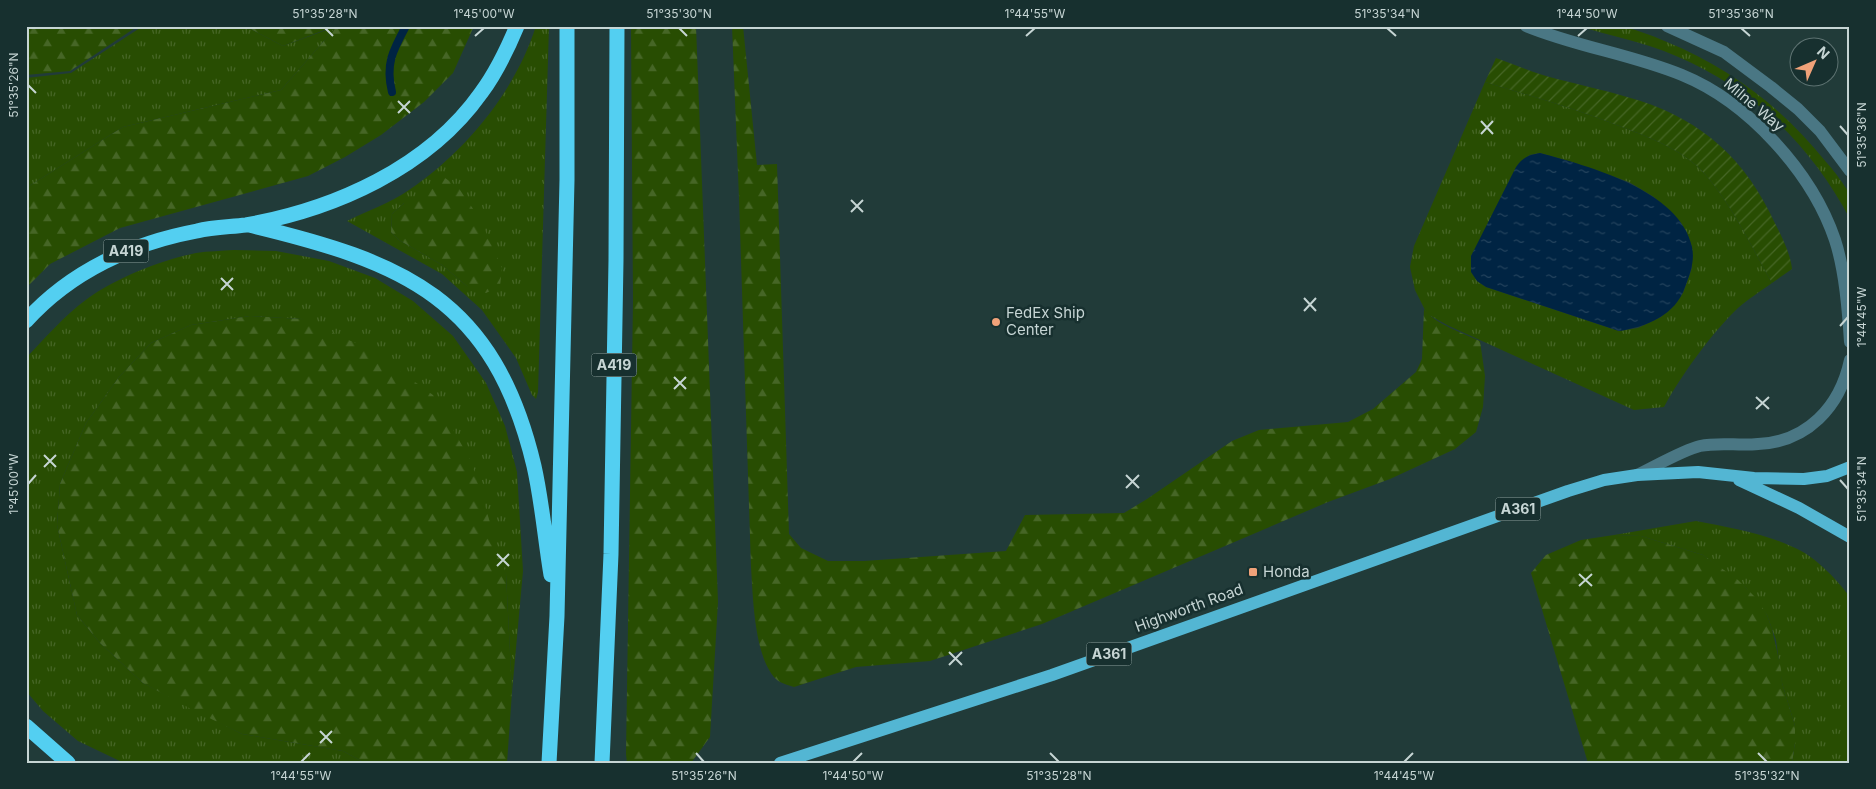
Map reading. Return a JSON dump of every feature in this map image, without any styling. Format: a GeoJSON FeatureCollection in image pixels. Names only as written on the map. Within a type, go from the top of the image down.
{"type":"FeatureCollection","features":[{"type":"Feature","properties":{"kind":"highway","name":"A419"},"geometry":{"type":"LineString","coordinates":[[26,321],[60,289],[113,257],[180,234],[246,225],[302,210],[363,188],[394,171],[419,154],[455,124],[481,93],[502,58],[517,26]]}},
{"type":"Feature","properties":{"kind":"highway","name":"A419"},"geometry":{"type":"LineString","coordinates":[[549,763],[557,616],[567,190],[567,26]]}},
{"type":"Feature","properties":{"kind":"highway","name":"A419"},"geometry":{"type":"LineString","coordinates":[[602,763],[611,544],[616,260],[617,26]]}},
{"type":"Feature","properties":{"kind":"highway","name":"A419"},"geometry":{"type":"LineString","coordinates":[[246,225],[329,247],[398,273],[437,297],[471,329],[483,344],[508,387],[530,451],[557,616]]}},
{"type":"Feature","properties":{"kind":"highway"},"geometry":{"type":"LineString","coordinates":[[26,726],[68,763]]}},
{"type":"Feature","properties":{"kind":"main road","name":"Highworth Road"},"geometry":{"type":"LineString","coordinates":[[780,763],[1052,675],[1568,491],[1604,480],[1637,475],[1689,472],[1784,480],[1804,479],[1827,476],[1850,467]]}},
{"type":"Feature","properties":{"kind":"main road","name":"Highworth Road"},"geometry":{"type":"LineString","coordinates":[[1727,474],[1792,505],[1850,537]]}},
{"type":"Feature","properties":{"kind":"street","name":"Milne Way"},"geometry":{"type":"LineString","coordinates":[[1526,26],[1548,35],[1650,63],[1684,75],[1728,100],[1768,135],[1804,180],[1828,221],[1842,262],[1850,276]]}},
{"type":"Feature","properties":{"kind":"street","name":"Milne Way"},"geometry":{"type":"LineString","coordinates":[[1667,26],[1724,52],[1771,86],[1820,131],[1850,171]]}},
{"type":"Feature","properties":{"kind":"street","name":"Milne Way"},"geometry":{"type":"LineString","coordinates":[[1842,262],[1850,342]]}},
{"type":"Feature","properties":{"kind":"street"},"geometry":{"type":"LineString","coordinates":[[1637,475],[1697,447],[1776,442],[1805,431],[1821,416],[1837,396],[1847,374],[1850,360]]}},
{"type":"Feature","properties":{"kind":"green space"},"geometry":{"type":"Polygon","coordinates":[[[26,26],[138,26],[70,71],[26,75],[26,26]]]}},
{"type":"Feature","properties":{"kind":"green space"},"geometry":{"type":"Polygon","coordinates":[[[143,26],[245,26],[283,46],[337,26],[281,90],[123,127],[26,188],[26,78],[71,73],[143,26]]]}},
{"type":"Feature","properties":{"kind":"green space"},"geometry":{"type":"Polygon","coordinates":[[[245,26],[335,26],[283,46],[245,26]]]}},
{"type":"Feature","properties":{"kind":"green space"},"geometry":{"type":"Polygon","coordinates":[[[337,26],[474,26],[453,73],[424,102],[381,135],[345,157],[308,176],[120,228],[50,264],[26,288],[26,188],[123,127],[281,90],[337,26]]]}},
{"type":"Feature","properties":{"kind":"green space"},"geometry":{"type":"Polygon","coordinates":[[[536,26],[549,26],[538,392],[536,399],[532,395],[516,358],[482,310],[442,274],[347,221],[402,195],[450,158],[486,118],[501,97],[527,50],[536,26]],[[404,203],[392,214],[391,232],[399,240],[442,265],[468,287],[404,203]]]}},
{"type":"Feature","properties":{"kind":"green space"},"geometry":{"type":"Polygon","coordinates":[[[631,26],[696,26],[718,602],[710,737],[691,763],[627,763],[626,754],[633,301],[631,26]]]}},
{"type":"Feature","properties":{"kind":"green space"},"geometry":{"type":"Polygon","coordinates":[[[732,26],[743,26],[757,165],[777,164],[789,534],[801,548],[828,561],[864,561],[1006,551],[1025,515],[1124,513],[1232,441],[1259,430],[1348,422],[1373,409],[1416,372],[1422,359],[1424,309],[1434,319],[1480,341],[1485,376],[1483,407],[1476,432],[1455,449],[1390,479],[1328,502],[1042,624],[930,661],[856,667],[794,687],[780,682],[769,669],[759,642],[751,567],[732,26]]]}},
{"type":"Feature","properties":{"kind":"green space"},"geometry":{"type":"Polygon","coordinates":[[[1578,26],[1616,26],[1648,34],[1690,52],[1734,77],[1792,124],[1836,174],[1850,196],[1850,219],[1817,167],[1798,144],[1755,102],[1704,69],[1676,56],[1640,43],[1578,26]]]}},
{"type":"Feature","properties":{"kind":"green space"},"geometry":{"type":"Polygon","coordinates":[[[1496,58],[1549,77],[1610,92],[1651,105],[1673,114],[1712,138],[1744,171],[1758,191],[1783,240],[1792,269],[1772,283],[1724,199],[1696,165],[1676,151],[1655,140],[1605,120],[1485,82],[1496,58]]]}},
{"type":"Feature","properties":{"kind":"green space"},"geometry":{"type":"Polygon","coordinates":[[[1485,82],[1605,120],[1655,140],[1676,151],[1696,165],[1724,199],[1772,283],[1738,308],[1707,342],[1679,381],[1664,407],[1634,410],[1449,326],[1427,314],[1415,290],[1410,267],[1414,246],[1485,82]],[[1540,153],[1529,155],[1471,256],[1477,281],[1486,287],[1619,331],[1638,328],[1661,317],[1683,293],[1692,268],[1692,247],[1686,231],[1654,197],[1629,182],[1540,153]]]}},
{"type":"Feature","properties":{"kind":"green space"},"geometry":{"type":"Polygon","coordinates":[[[445,178],[458,187],[480,219],[502,268],[500,286],[486,293],[468,287],[442,265],[399,240],[391,232],[392,214],[404,203],[445,178]]]}},
{"type":"Feature","properties":{"kind":"green space"},"geometry":{"type":"Polygon","coordinates":[[[234,250],[276,251],[329,261],[375,278],[413,301],[453,336],[486,383],[505,426],[517,472],[523,571],[512,692],[506,574],[302,319],[250,316],[191,325],[151,343],[119,377],[86,423],[60,484],[57,525],[77,615],[100,643],[143,683],[242,734],[343,751],[365,763],[124,763],[78,741],[43,711],[26,691],[26,358],[70,313],[87,299],[111,284],[154,265],[182,256],[201,252],[234,250]]]}},
{"type":"Feature","properties":{"kind":"green space"},"geometry":{"type":"Polygon","coordinates":[[[250,316],[302,319],[371,350],[433,395],[471,461],[506,574],[512,692],[507,763],[365,763],[343,751],[242,734],[143,683],[100,643],[77,615],[57,525],[60,484],[86,423],[119,377],[151,343],[191,325],[250,316]]]}},
{"type":"Feature","properties":{"kind":"green space"},"geometry":{"type":"Polygon","coordinates":[[[1696,521],[1764,536],[1803,552],[1828,572],[1850,597],[1850,763],[1792,763],[1795,726],[1782,683],[1776,640],[1767,615],[1746,588],[1703,555],[1641,536],[1614,535],[1696,521]]]}},
{"type":"Feature","properties":{"kind":"green space"},"geometry":{"type":"Polygon","coordinates":[[[1614,535],[1641,536],[1703,555],[1738,580],[1757,599],[1767,615],[1772,629],[1781,669],[1782,683],[1795,726],[1792,763],[1617,763],[1616,761],[1588,763],[1531,573],[1546,555],[1581,540],[1614,535]]]}},
{"type":"Feature","properties":{"kind":"water"},"geometry":{"type":"Polygon","coordinates":[[[1540,153],[1606,173],[1630,184],[1670,210],[1684,227],[1692,247],[1692,267],[1681,297],[1667,312],[1649,323],[1619,331],[1486,287],[1477,281],[1471,272],[1471,256],[1516,167],[1526,157],[1540,153]]]}},
{"type":"Feature","properties":{"kind":"waterway"},"geometry":{"type":"LineString","coordinates":[[392,92],[389,73],[390,65],[397,42],[406,26]]}},
{"type":"Feature","properties":{"kind":"place","name":"FedEx Ship Center"},"geometry":{"type":"Point","coordinates":[996,322]}},
{"type":"Feature","properties":{"kind":"place","name":"Honda"},"geometry":{"type":"Point","coordinates":[1253,572]}}]}
